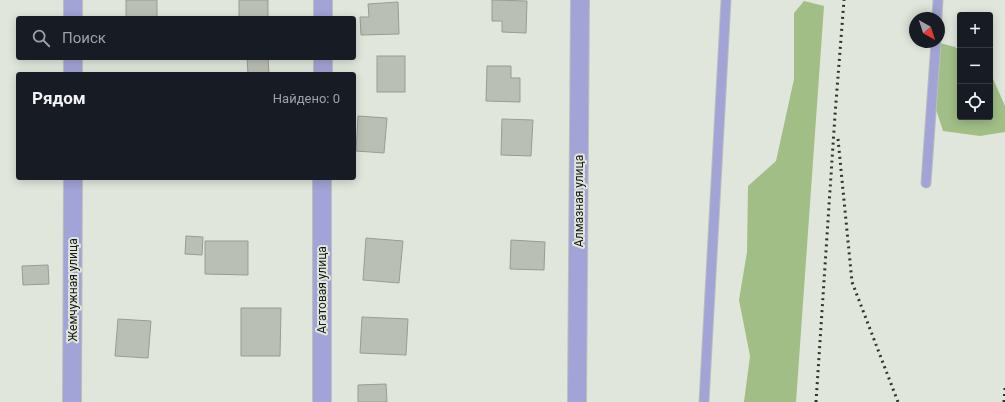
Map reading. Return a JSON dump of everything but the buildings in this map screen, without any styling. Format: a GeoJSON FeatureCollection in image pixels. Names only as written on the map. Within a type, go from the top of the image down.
{"type":"FeatureCollection","features":[{"type":"Feature","properties":{"kind":"street"},"geometry":{"type":"LineString","coordinates":[[73,0],[73,16]]}},
{"type":"Feature","properties":{"kind":"street"},"geometry":{"type":"LineString","coordinates":[[323,0],[323,16]]}},
{"type":"Feature","properties":{"kind":"street","name":"Алмазная улица"},"geometry":{"type":"LineString","coordinates":[[577,402],[580,0]]}},
{"type":"Feature","properties":{"kind":"street"},"geometry":{"type":"LineString","coordinates":[[73,60],[73,72]]}},
{"type":"Feature","properties":{"kind":"street"},"geometry":{"type":"LineString","coordinates":[[323,60],[323,72]]}},
{"type":"Feature","properties":{"kind":"street","name":"Жемчужная улица"},"geometry":{"type":"LineString","coordinates":[[72,402],[73,180]]}},
{"type":"Feature","properties":{"kind":"street","name":"Агатовая улица"},"geometry":{"type":"LineString","coordinates":[[322,180],[322,402]]}},
{"type":"Feature","properties":{"kind":"lane"},"geometry":{"type":"LineString","coordinates":[[704,402],[726,0]]}},
{"type":"Feature","properties":{"kind":"lane"},"geometry":{"type":"LineString","coordinates":[[937,12],[938,0]]}},
{"type":"Feature","properties":{"kind":"lane"},"geometry":{"type":"LineString","coordinates":[[926,183],[936,48]]}},
{"type":"Feature","properties":{"kind":"green space"},"geometry":{"type":"Polygon","coordinates":[[[804,1],[824,6],[796,402],[744,402],[750,356],[739,300],[747,252],[748,186],[776,161],[794,79],[794,13],[804,1]]]}},
{"type":"Feature","properties":{"kind":"green space"},"geometry":{"type":"Polygon","coordinates":[[[945,44],[955,47],[957,49],[957,120],[993,120],[993,79],[1005,106],[1005,132],[980,136],[943,131],[934,103],[940,48],[945,48],[945,44]]]}},
{"type":"Feature","properties":{"kind":"railway"},"geometry":{"type":"LineString","coordinates":[[816,402],[844,0]]}},
{"type":"Feature","properties":{"kind":"railway"},"geometry":{"type":"LineString","coordinates":[[838,139],[852,282],[898,402]]}},
{"type":"Feature","properties":{"kind":"railway"},"geometry":{"type":"LineString","coordinates":[[1004,402],[1005,388]]}}]}
